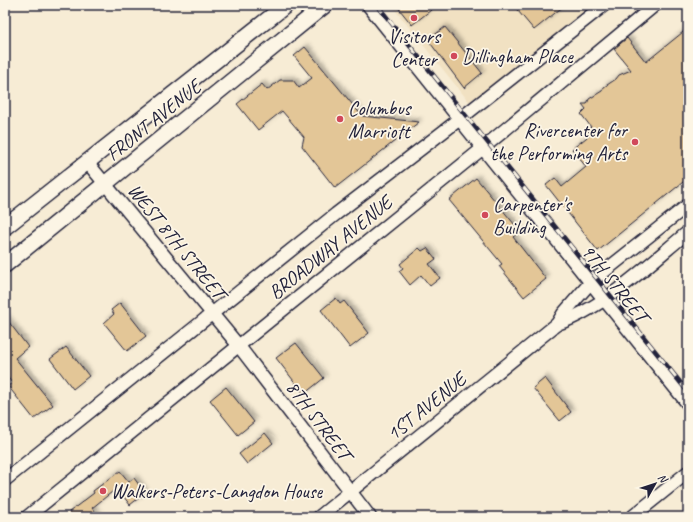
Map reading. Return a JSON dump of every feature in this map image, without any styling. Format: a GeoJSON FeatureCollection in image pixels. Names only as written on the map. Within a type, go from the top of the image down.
{"type":"FeatureCollection","features":[{"type":"Feature","properties":{"kind":"street","name":"FRONT AVENUE"},"geometry":{"type":"LineString","coordinates":[[5,227],[286,5]]}},
{"type":"Feature","properties":{"kind":"street","name":"FRONT AVENUE"},"geometry":{"type":"LineString","coordinates":[[5,265],[325,5]]}},
{"type":"Feature","properties":{"kind":"street","name":"9TH STREET"},"geometry":{"type":"LineString","coordinates":[[368,5],[688,404]]}},
{"type":"Feature","properties":{"kind":"street","name":"BROADWAY AVENUE"},"geometry":{"type":"LineString","coordinates":[[5,480],[336,214],[460,120],[604,5]]}},
{"type":"Feature","properties":{"kind":"street","name":"BROADWAY AVENUE"},"geometry":{"type":"LineString","coordinates":[[27,517],[483,148],[655,5]]}},
{"type":"Feature","properties":{"kind":"street","name":"WEST 8TH STREET"},"geometry":{"type":"LineString","coordinates":[[87,162],[238,345]]}},
{"type":"Feature","properties":{"kind":"street","name":"1ST AVENUE"},"geometry":{"type":"LineString","coordinates":[[319,517],[557,324],[563,314],[591,282],[688,205]]}},
{"type":"Feature","properties":{"kind":"street","name":"1ST AVENUE"},"geometry":{"type":"LineString","coordinates":[[557,324],[569,320],[604,300],[688,232]]}},
{"type":"Feature","properties":{"kind":"street"},"geometry":{"type":"LineString","coordinates":[[620,260],[632,277]]}},
{"type":"Feature","properties":{"kind":"street","name":"8TH STREET"},"geometry":{"type":"LineString","coordinates":[[238,345],[370,517]]}},
{"type":"Feature","properties":{"kind":"street"},"geometry":{"type":"LineString","coordinates":[[632,517],[688,472]]}},
{"type":"Feature","properties":{"kind":"shaded area"},"geometry":{"type":"Polygon","coordinates":[[[391,5],[593,5],[470,103],[391,5]]]}},
{"type":"Feature","properties":{"kind":"building","name":"Visitors Center"},"geometry":{"type":"Polygon","coordinates":[[[396,5],[427,5],[431,10],[412,25],[396,5]]]}},
{"type":"Feature","properties":{"kind":"building"},"geometry":{"type":"Polygon","coordinates":[[[513,5],[565,5],[534,30],[513,5]]]}},
{"type":"Feature","properties":{"kind":"building","name":"Dillingham Place"},"geometry":{"type":"Polygon","coordinates":[[[445,27],[482,73],[464,88],[428,40],[445,27]]]}},
{"type":"Feature","properties":{"kind":"building","name":"Rivercenter for the Performing Arts"},"geometry":{"type":"Polygon","coordinates":[[[688,28],[688,178],[598,251],[546,185],[555,178],[562,187],[586,167],[572,149],[591,134],[587,130],[591,127],[581,114],[586,109],[582,104],[587,104],[589,99],[602,91],[604,87],[616,79],[619,75],[631,70],[614,49],[627,38],[646,62],[688,28]]]}},
{"type":"Feature","properties":{"kind":"building","name":"Columbus Marriott"},"geometry":{"type":"Polygon","coordinates":[[[305,47],[362,116],[419,122],[335,188],[302,146],[304,137],[282,111],[258,130],[237,104],[262,84],[267,90],[280,80],[293,80],[299,88],[312,78],[294,56],[305,47]]]}},
{"type":"Feature","properties":{"kind":"building","name":"Carpenter's Building"},"geometry":{"type":"Polygon","coordinates":[[[476,178],[520,231],[513,237],[546,279],[524,297],[499,266],[502,264],[449,200],[476,178]]]}},
{"type":"Feature","properties":{"kind":"building"},"geometry":{"type":"Polygon","coordinates":[[[419,248],[422,251],[427,248],[436,259],[429,264],[440,278],[430,286],[421,275],[410,285],[399,271],[403,268],[400,264],[419,248]]]}},
{"type":"Feature","properties":{"kind":"building"},"geometry":{"type":"Polygon","coordinates":[[[336,298],[340,304],[344,301],[369,333],[350,348],[321,310],[336,298]]]}},
{"type":"Feature","properties":{"kind":"building"},"geometry":{"type":"Polygon","coordinates":[[[120,303],[146,336],[127,351],[104,323],[114,314],[111,310],[120,303]]]}},
{"type":"Feature","properties":{"kind":"building"},"geometry":{"type":"Polygon","coordinates":[[[5,317],[28,347],[15,358],[53,405],[34,419],[8,386],[12,383],[5,374],[5,317]]]}},
{"type":"Feature","properties":{"kind":"building"},"geometry":{"type":"Polygon","coordinates":[[[296,343],[324,378],[304,394],[276,358],[296,343]]]}},
{"type":"Feature","properties":{"kind":"building"},"geometry":{"type":"Polygon","coordinates":[[[66,347],[89,376],[73,389],[50,359],[66,347]]]}},
{"type":"Feature","properties":{"kind":"building"},"geometry":{"type":"Polygon","coordinates":[[[545,378],[571,412],[560,421],[533,388],[545,378]]]}},
{"type":"Feature","properties":{"kind":"building"},"geometry":{"type":"Polygon","coordinates":[[[226,387],[254,422],[238,435],[210,400],[226,387]]]}},
{"type":"Feature","properties":{"kind":"building"},"geometry":{"type":"Polygon","coordinates":[[[265,433],[273,443],[247,464],[239,454],[265,433]]]}},
{"type":"Feature","properties":{"kind":"building"},"geometry":{"type":"Polygon","coordinates":[[[120,471],[129,482],[134,478],[145,493],[130,505],[117,488],[92,508],[99,517],[73,517],[69,512],[94,493],[93,491],[120,471]]]}},
{"type":"Feature","properties":{"kind":"railway"},"geometry":{"type":"LineString","coordinates":[[377,5],[688,392]]}},
{"type":"Feature","properties":{"kind":"place","name":"Visitors Center"},"geometry":{"type":"Point","coordinates":[414,18]}},
{"type":"Feature","properties":{"kind":"place","name":"Dillingham Place"},"geometry":{"type":"Point","coordinates":[454,56]}},
{"type":"Feature","properties":{"kind":"place","name":"Columbus Marriott"},"geometry":{"type":"Point","coordinates":[340,119]}},
{"type":"Feature","properties":{"kind":"place","name":"Rivercenter for the Performing Arts"},"geometry":{"type":"Point","coordinates":[635,142]}},
{"type":"Feature","properties":{"kind":"place","name":"Carpenter's Building"},"geometry":{"type":"Point","coordinates":[485,215]}},
{"type":"Feature","properties":{"kind":"place","name":"Walkers-Peters-Langdon House"},"geometry":{"type":"Point","coordinates":[103,491]}}]}
